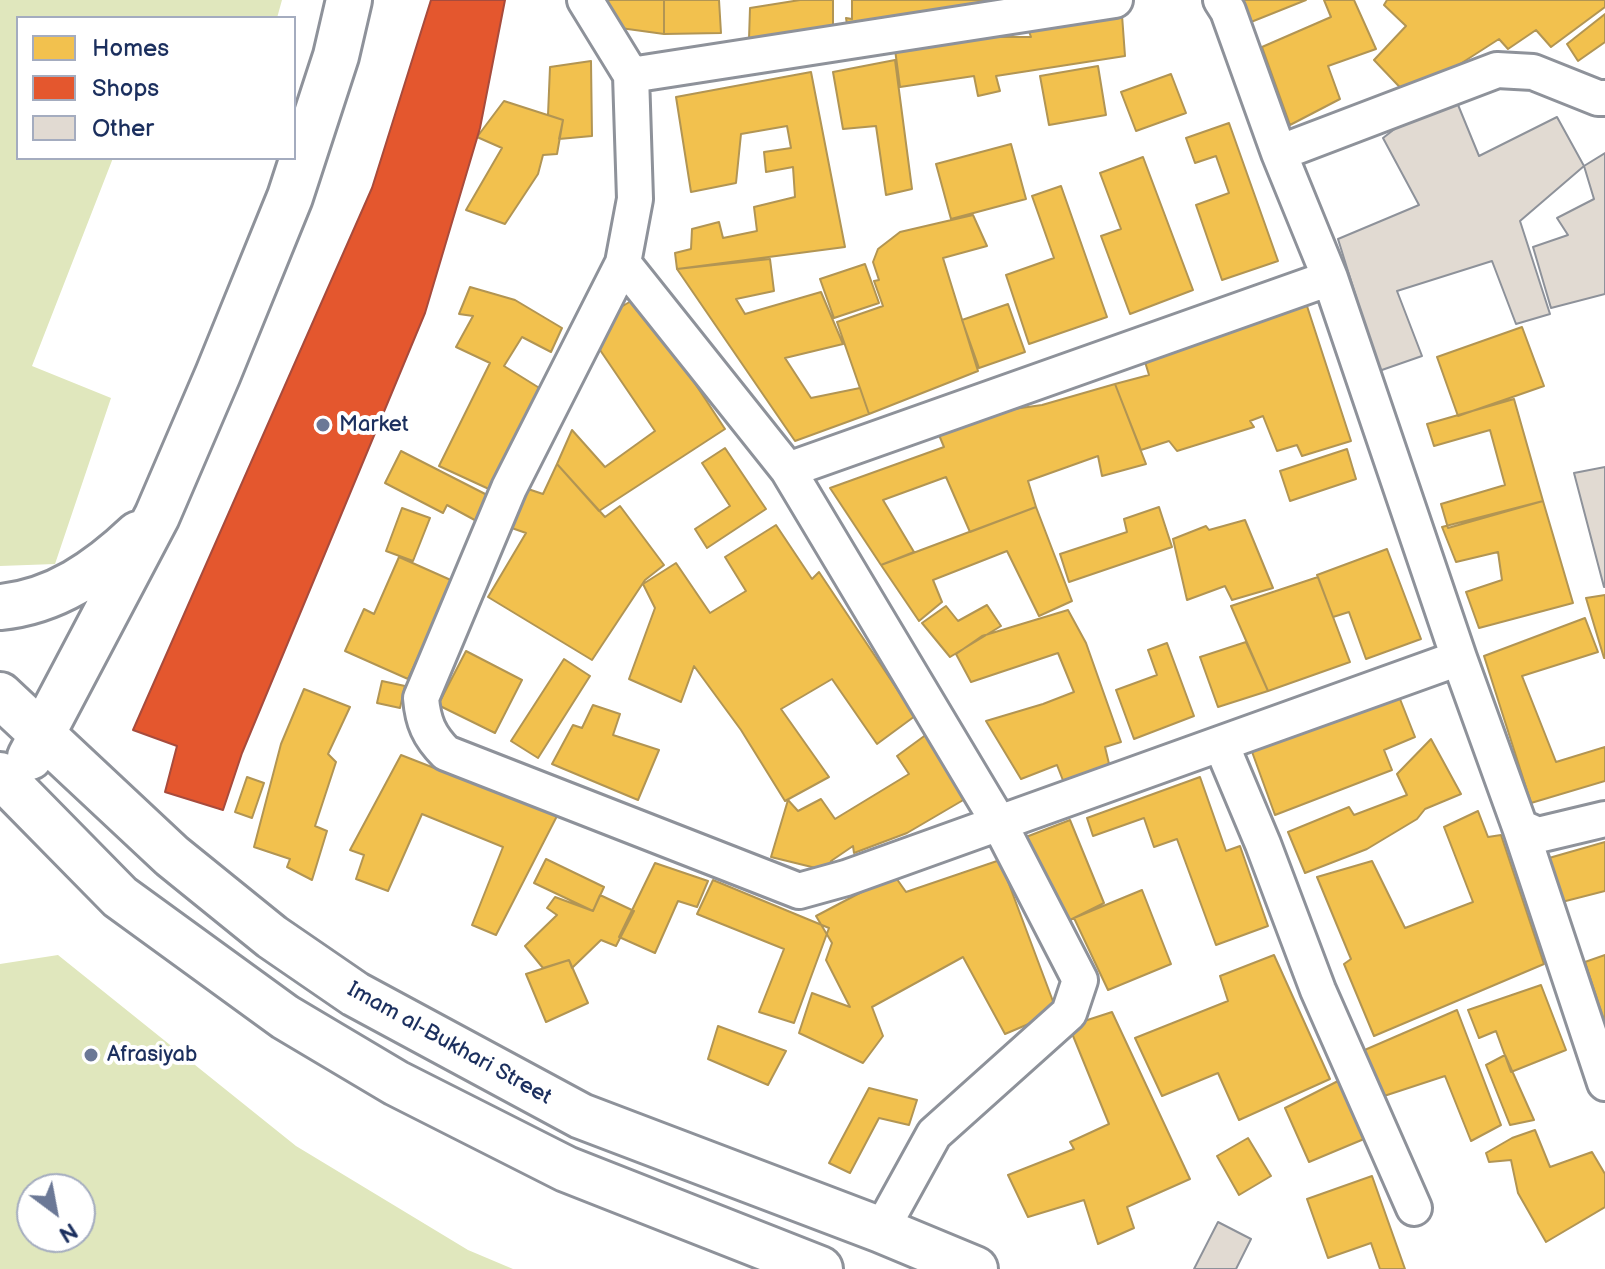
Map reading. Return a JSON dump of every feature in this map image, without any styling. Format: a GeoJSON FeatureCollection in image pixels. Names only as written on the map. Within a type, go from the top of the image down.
{"type":"FeatureCollection","features":[{"type":"Feature","properties":{"kind":"main road"},"geometry":{"type":"LineString","coordinates":[[336,56],[337,0]]}},
{"type":"Feature","properties":{"kind":"main road"},"geometry":{"type":"LineString","coordinates":[[349,0],[336,56],[290,197],[157,516],[65,695],[5,790],[120,897],[297,1025],[396,1083],[566,1169],[820,1269]]}},
{"type":"Feature","properties":{"kind":"main road"},"geometry":{"type":"LineString","coordinates":[[0,607],[20,605],[78,582],[109,562],[157,516]]}},
{"type":"Feature","properties":{"kind":"main road","name":"Imam al-Bukhari Street"},"geometry":{"type":"LineString","coordinates":[[0,695],[183,865],[272,937],[355,994],[581,1116],[975,1269]]}},
{"type":"Feature","properties":{"kind":"street"},"geometry":{"type":"LineString","coordinates":[[585,0],[631,75],[635,199],[623,263],[509,488],[421,698],[423,723],[446,753],[799,891],[846,878],[1459,658]]}},
{"type":"Feature","properties":{"kind":"street"},"geometry":{"type":"LineString","coordinates":[[631,75],[1115,0]]}},
{"type":"Feature","properties":{"kind":"street"},"geometry":{"type":"LineString","coordinates":[[1221,0],[1228,11],[1279,153],[1330,278],[1605,1083]]}},
{"type":"Feature","properties":{"kind":"street"},"geometry":{"type":"LineString","coordinates":[[1279,153],[1497,70],[1533,72],[1605,98]]}},
{"type":"Feature","properties":{"kind":"street"},"geometry":{"type":"LineString","coordinates":[[623,263],[788,470],[999,823],[1080,980],[1069,1013],[934,1134],[881,1230]]}},
{"type":"Feature","properties":{"kind":"street"},"geometry":{"type":"LineString","coordinates":[[788,470],[1330,278]]}},
{"type":"Feature","properties":{"kind":"street"},"geometry":{"type":"LineString","coordinates":[[1221,744],[1318,990],[1414,1208]]}},
{"type":"Feature","properties":{"kind":"street"},"geometry":{"type":"LineString","coordinates":[[1520,827],[1538,835],[1605,819]]}},
{"type":"Feature","properties":{"kind":"green space"},"geometry":{"type":"Polygon","coordinates":[[[0,0],[282,0],[278,16],[16,16],[16,160],[112,160],[32,366],[111,398],[55,564],[0,566],[0,0]]]}},
{"type":"Feature","properties":{"kind":"green space","name":"Afrasiyab"},"geometry":{"type":"Polygon","coordinates":[[[58,955],[296,1146],[468,1250],[513,1269],[0,1269],[0,964],[58,955]]]}},
{"type":"Feature","properties":{"kind":"building: Homes"},"geometry":{"type":"Polygon","coordinates":[[[604,0],[664,0],[664,34],[613,27],[604,0]]]}},
{"type":"Feature","properties":{"kind":"building: Homes"},"geometry":{"type":"Polygon","coordinates":[[[664,0],[719,0],[721,33],[664,34],[664,0]]]}},
{"type":"Feature","properties":{"kind":"building: Homes"},"geometry":{"type":"Polygon","coordinates":[[[800,0],[833,0],[833,28],[749,39],[750,8],[800,0]]]}},
{"type":"Feature","properties":{"kind":"building: Homes"},"geometry":{"type":"Polygon","coordinates":[[[852,0],[1010,0],[848,30],[846,18],[852,19],[852,0]]]}},
{"type":"Feature","properties":{"kind":"building: Homes"},"geometry":{"type":"Polygon","coordinates":[[[1243,0],[1306,0],[1251,22],[1243,0]]]}},
{"type":"Feature","properties":{"kind":"building: Homes"},"geometry":{"type":"Polygon","coordinates":[[[1324,0],[1354,0],[1376,49],[1328,66],[1340,99],[1290,125],[1262,47],[1331,17],[1324,0]]]}},
{"type":"Feature","properties":{"kind":"building: Homes"},"geometry":{"type":"Polygon","coordinates":[[[1387,0],[1605,0],[1605,7],[1551,47],[1536,30],[1508,49],[1499,39],[1457,66],[1464,78],[1411,99],[1374,60],[1406,26],[1384,5],[1387,0]]]}},
{"type":"Feature","properties":{"kind":"building: Homes"},"geometry":{"type":"Polygon","coordinates":[[[1605,14],[1605,42],[1578,61],[1567,44],[1605,14]]]}},
{"type":"Feature","properties":{"kind":"building: Homes"},"geometry":{"type":"Polygon","coordinates":[[[1122,15],[1125,56],[996,76],[1000,91],[978,96],[974,76],[900,87],[894,42],[1031,37],[1024,17],[1122,15]]]}},
{"type":"Feature","properties":{"kind":"building: Homes"},"geometry":{"type":"Polygon","coordinates":[[[895,60],[912,189],[886,195],[876,126],[843,129],[833,72],[895,60]]]}},
{"type":"Feature","properties":{"kind":"building: Homes"},"geometry":{"type":"Polygon","coordinates":[[[591,61],[592,136],[559,139],[563,120],[548,115],[550,67],[591,61]]]}},
{"type":"Feature","properties":{"kind":"building: Homes"},"geometry":{"type":"Polygon","coordinates":[[[1098,66],[1106,115],[1049,125],[1040,76],[1098,66]]]}},
{"type":"Feature","properties":{"kind":"building: Homes"},"geometry":{"type":"Polygon","coordinates":[[[811,72],[845,247],[677,269],[675,253],[691,249],[692,229],[719,222],[723,238],[757,231],[754,207],[795,197],[793,167],[766,172],[764,152],[791,148],[787,126],[741,134],[736,183],[691,192],[676,97],[811,72]]]}},
{"type":"Feature","properties":{"kind":"building: Homes"},"geometry":{"type":"Polygon","coordinates":[[[1171,74],[1186,113],[1136,131],[1121,92],[1171,74]]]}},
{"type":"Feature","properties":{"kind":"building: Homes"},"geometry":{"type":"Polygon","coordinates":[[[504,101],[563,120],[557,154],[543,155],[538,174],[505,224],[466,210],[502,148],[477,137],[504,101]]]}},
{"type":"Feature","properties":{"kind":"building: Homes"},"geometry":{"type":"Polygon","coordinates":[[[1229,123],[1278,261],[1222,280],[1196,205],[1229,193],[1216,156],[1195,163],[1186,138],[1229,123]]]}},
{"type":"Feature","properties":{"kind":"building: Homes"},"geometry":{"type":"Polygon","coordinates":[[[1011,144],[1026,199],[951,219],[936,164],[1011,144]]]}},
{"type":"Feature","properties":{"kind":"building: Homes"},"geometry":{"type":"Polygon","coordinates":[[[1143,157],[1193,290],[1130,314],[1101,236],[1121,229],[1100,173],[1143,157]]]}},
{"type":"Feature","properties":{"kind":"building: Homes"},"geometry":{"type":"Polygon","coordinates":[[[1061,186],[1107,317],[1029,344],[1006,275],[1054,258],[1032,196],[1061,186]]]}},
{"type":"Feature","properties":{"kind":"building: Homes"},"geometry":{"type":"Polygon","coordinates":[[[973,215],[987,246],[943,258],[978,371],[869,414],[837,322],[883,306],[874,281],[879,280],[873,262],[878,249],[900,232],[973,215]]]}},
{"type":"Feature","properties":{"kind":"building: Homes"},"geometry":{"type":"Polygon","coordinates":[[[770,259],[774,291],[736,299],[745,314],[821,292],[843,344],[785,358],[811,398],[860,388],[869,414],[795,441],[677,269],[770,259]]]}},
{"type":"Feature","properties":{"kind":"building: Homes"},"geometry":{"type":"Polygon","coordinates":[[[865,264],[879,303],[834,318],[820,279],[865,264]]]}},
{"type":"Feature","properties":{"kind":"building: Homes"},"geometry":{"type":"Polygon","coordinates":[[[470,287],[515,300],[562,328],[551,352],[522,337],[504,366],[541,389],[491,490],[439,466],[490,363],[456,347],[473,316],[459,314],[470,287]]]}},
{"type":"Feature","properties":{"kind":"building: Homes"},"geometry":{"type":"Polygon","coordinates":[[[638,297],[725,429],[599,511],[557,464],[572,430],[605,467],[655,431],[598,347],[609,314],[638,297]]]}},
{"type":"Feature","properties":{"kind":"building: Homes"},"geometry":{"type":"Polygon","coordinates":[[[1306,303],[1351,441],[1302,456],[1297,445],[1277,451],[1263,416],[1250,421],[1254,427],[1177,451],[1169,441],[1141,450],[1115,384],[1149,375],[1142,352],[1306,303]]]}},
{"type":"Feature","properties":{"kind":"building: Homes"},"geometry":{"type":"Polygon","coordinates":[[[1008,304],[1025,352],[979,368],[962,320],[1008,304]]]}},
{"type":"Feature","properties":{"kind":"building: Homes"},"geometry":{"type":"Polygon","coordinates":[[[1522,327],[1544,386],[1458,416],[1437,357],[1522,327]]]}},
{"type":"Feature","properties":{"kind":"building: Homes"},"geometry":{"type":"Polygon","coordinates":[[[1115,384],[1146,464],[1102,476],[1098,456],[1028,481],[1036,507],[970,532],[946,477],[883,500],[914,552],[881,565],[830,488],[944,447],[939,435],[985,413],[1042,405],[1115,384]]]}},
{"type":"Feature","properties":{"kind":"building: Homes"},"geometry":{"type":"Polygon","coordinates":[[[1514,399],[1543,501],[1448,528],[1441,504],[1505,485],[1490,430],[1434,446],[1427,424],[1514,399]]]}},
{"type":"Feature","properties":{"kind":"building: Homes"},"geometry":{"type":"Polygon","coordinates":[[[725,448],[766,509],[707,548],[695,529],[730,506],[702,463],[725,448]]]}},
{"type":"Feature","properties":{"kind":"building: Homes"},"geometry":{"type":"Polygon","coordinates":[[[1347,449],[1356,479],[1290,501],[1280,471],[1347,449]]]}},
{"type":"Feature","properties":{"kind":"building: Homes"},"geometry":{"type":"Polygon","coordinates":[[[401,451],[495,499],[482,524],[447,505],[443,513],[385,483],[401,451]]]}},
{"type":"Feature","properties":{"kind":"building: Homes"},"geometry":{"type":"Polygon","coordinates":[[[557,464],[605,517],[620,506],[664,565],[645,580],[592,660],[488,597],[526,533],[506,526],[525,488],[543,494],[557,464]]]}},
{"type":"Feature","properties":{"kind":"building: Homes"},"geometry":{"type":"Polygon","coordinates":[[[1543,501],[1573,603],[1479,628],[1466,592],[1502,580],[1498,552],[1456,562],[1442,527],[1543,501]]]}},
{"type":"Feature","properties":{"kind":"building: Homes"},"geometry":{"type":"Polygon","coordinates":[[[1036,507],[1072,601],[1039,616],[1007,551],[933,580],[942,602],[919,621],[881,565],[1036,507]]]}},
{"type":"Feature","properties":{"kind":"building: Homes"},"geometry":{"type":"Polygon","coordinates":[[[1159,507],[1172,547],[1069,582],[1060,554],[1127,532],[1124,519],[1159,507]]]}},
{"type":"Feature","properties":{"kind":"building: Homes"},"geometry":{"type":"Polygon","coordinates":[[[402,508],[430,518],[413,561],[386,551],[402,508]]]}},
{"type":"Feature","properties":{"kind":"building: Homes"},"geometry":{"type":"Polygon","coordinates":[[[1245,520],[1273,588],[1232,600],[1225,586],[1187,600],[1173,539],[1206,526],[1209,530],[1245,520]]]}},
{"type":"Feature","properties":{"kind":"building: Homes"},"geometry":{"type":"Polygon","coordinates":[[[776,525],[812,579],[819,572],[915,716],[877,744],[832,679],[781,709],[829,777],[785,801],[741,730],[694,666],[681,702],[629,679],[655,608],[643,584],[676,563],[710,613],[746,591],[725,557],[776,525]]]}},
{"type":"Feature","properties":{"kind":"building: Homes"},"geometry":{"type":"Polygon","coordinates":[[[1387,549],[1421,639],[1366,659],[1349,612],[1333,617],[1317,575],[1387,549]]]}},
{"type":"Feature","properties":{"kind":"building: Homes"},"geometry":{"type":"Polygon","coordinates":[[[399,557],[453,581],[408,679],[345,651],[364,609],[374,614],[399,557]]]}},
{"type":"Feature","properties":{"kind":"building: Homes"},"geometry":{"type":"Polygon","coordinates":[[[1318,577],[1350,662],[1268,691],[1231,606],[1318,577]]]}},
{"type":"Feature","properties":{"kind":"building: Homes"},"geometry":{"type":"Polygon","coordinates":[[[1605,595],[1605,658],[1604,658],[1586,598],[1605,595]]]}},
{"type":"Feature","properties":{"kind":"building: Homes"},"geometry":{"type":"Polygon","coordinates":[[[987,605],[1001,626],[950,657],[922,623],[946,606],[958,621],[987,605]]]}},
{"type":"Feature","properties":{"kind":"building: Homes"},"geometry":{"type":"Polygon","coordinates":[[[1068,610],[1086,643],[1121,742],[1105,747],[1110,768],[1064,783],[1057,765],[1021,779],[986,721],[1074,692],[1058,653],[971,682],[956,654],[982,636],[1068,610]]]}},
{"type":"Feature","properties":{"kind":"building: Homes"},"geometry":{"type":"Polygon","coordinates":[[[1585,618],[1598,652],[1522,676],[1556,762],[1605,747],[1605,781],[1531,803],[1484,656],[1585,618]]]}},
{"type":"Feature","properties":{"kind":"building: Homes"},"geometry":{"type":"Polygon","coordinates":[[[1246,642],[1268,691],[1218,707],[1200,657],[1246,642]]]}},
{"type":"Feature","properties":{"kind":"building: Homes"},"geometry":{"type":"Polygon","coordinates":[[[1167,643],[1194,716],[1134,739],[1116,690],[1157,675],[1148,650],[1167,643]]]}},
{"type":"Feature","properties":{"kind":"building: Homes"},"geometry":{"type":"Polygon","coordinates":[[[466,651],[522,680],[495,733],[438,705],[466,651]]]}},
{"type":"Feature","properties":{"kind":"building: Homes"},"geometry":{"type":"Polygon","coordinates":[[[564,659],[590,676],[538,758],[511,741],[564,659]]]}},
{"type":"Feature","properties":{"kind":"building: Homes"},"geometry":{"type":"Polygon","coordinates":[[[382,681],[405,686],[400,708],[377,703],[382,681]]]}},
{"type":"Feature","properties":{"kind":"building: Homes"},"geometry":{"type":"Polygon","coordinates":[[[304,689],[350,707],[328,754],[336,762],[315,826],[327,831],[312,880],[287,867],[290,859],[254,847],[281,744],[304,689]]]}},
{"type":"Feature","properties":{"kind":"building: Homes"},"geometry":{"type":"Polygon","coordinates":[[[1398,694],[1415,737],[1384,750],[1392,770],[1275,815],[1251,749],[1398,694]]]}},
{"type":"Feature","properties":{"kind":"building: Homes"},"geometry":{"type":"Polygon","coordinates":[[[593,705],[620,714],[613,735],[659,750],[638,800],[552,764],[573,725],[582,728],[593,705]]]}},
{"type":"Feature","properties":{"kind":"building: Homes"},"geometry":{"type":"Polygon","coordinates":[[[927,734],[965,799],[907,833],[854,853],[853,846],[831,861],[828,871],[771,857],[788,800],[798,811],[821,799],[835,819],[909,774],[897,756],[927,734]]]}},
{"type":"Feature","properties":{"kind":"building: Homes"},"geometry":{"type":"Polygon","coordinates":[[[1431,739],[1461,794],[1425,809],[1417,819],[1367,849],[1305,873],[1288,832],[1349,807],[1354,815],[1407,795],[1397,774],[1431,739]]]}},
{"type":"Feature","properties":{"kind":"building: Homes"},"geometry":{"type":"Polygon","coordinates":[[[401,755],[557,816],[496,935],[472,925],[503,847],[422,814],[388,891],[356,879],[364,855],[350,850],[401,755]]]}},
{"type":"Feature","properties":{"kind":"building: Homes"},"geometry":{"type":"Polygon","coordinates":[[[247,777],[264,783],[252,818],[235,812],[247,777]]]}},
{"type":"Feature","properties":{"kind":"building: Homes"},"geometry":{"type":"Polygon","coordinates":[[[1200,777],[1226,851],[1240,846],[1268,926],[1216,945],[1177,839],[1154,847],[1144,818],[1093,836],[1087,818],[1200,777]]]}},
{"type":"Feature","properties":{"kind":"building: Homes"},"geometry":{"type":"Polygon","coordinates":[[[1478,811],[1488,837],[1501,835],[1544,964],[1374,1036],[1344,964],[1351,959],[1317,877],[1372,861],[1405,928],[1473,902],[1444,827],[1478,811]]]}},
{"type":"Feature","properties":{"kind":"building: Homes"},"geometry":{"type":"Polygon","coordinates":[[[1070,820],[1104,903],[1066,922],[1026,837],[1070,820]]]}},
{"type":"Feature","properties":{"kind":"building: Homes"},"geometry":{"type":"Polygon","coordinates":[[[1605,842],[1605,891],[1554,904],[1542,860],[1605,842]]]}},
{"type":"Feature","properties":{"kind":"building: Homes"},"geometry":{"type":"Polygon","coordinates":[[[546,859],[604,887],[593,911],[534,883],[546,859]]]}},
{"type":"Feature","properties":{"kind":"building: Homes"},"geometry":{"type":"Polygon","coordinates":[[[1000,860],[1057,1012],[1005,1034],[963,957],[872,1007],[883,1036],[863,1063],[799,1033],[812,993],[850,1007],[826,960],[832,943],[816,916],[894,875],[906,892],[1000,860]]]}},
{"type":"Feature","properties":{"kind":"building: Homes"},"geometry":{"type":"Polygon","coordinates":[[[655,863],[708,881],[697,907],[678,901],[655,953],[619,937],[655,863]]]}},
{"type":"Feature","properties":{"kind":"building: Homes"},"geometry":{"type":"Polygon","coordinates":[[[713,880],[829,928],[794,1023],[759,1012],[784,949],[697,914],[713,880]]]}},
{"type":"Feature","properties":{"kind":"building: Homes"},"geometry":{"type":"Polygon","coordinates":[[[1142,890],[1171,964],[1108,990],[1074,918],[1142,890]]]}},
{"type":"Feature","properties":{"kind":"building: Homes"},"geometry":{"type":"Polygon","coordinates":[[[600,895],[634,911],[616,946],[601,940],[572,968],[569,960],[543,968],[525,946],[557,915],[547,908],[555,897],[593,911],[600,895]]]}},
{"type":"Feature","properties":{"kind":"building: Homes"},"geometry":{"type":"Polygon","coordinates":[[[1274,955],[1330,1079],[1239,1120],[1218,1073],[1162,1096],[1135,1038],[1228,1001],[1220,976],[1274,955]]]}},
{"type":"Feature","properties":{"kind":"building: Homes"},"geometry":{"type":"Polygon","coordinates":[[[1605,955],[1605,1024],[1585,962],[1605,955]]]}},
{"type":"Feature","properties":{"kind":"building: Homes"},"geometry":{"type":"Polygon","coordinates":[[[569,960],[588,1003],[546,1022],[526,974],[569,960]]]}},
{"type":"Feature","properties":{"kind":"building: Homes"},"geometry":{"type":"Polygon","coordinates":[[[1541,985],[1566,1050],[1511,1072],[1496,1031],[1479,1038],[1468,1010],[1541,985]]]}},
{"type":"Feature","properties":{"kind":"building: Homes"},"geometry":{"type":"Polygon","coordinates":[[[1457,1010],[1501,1125],[1471,1141],[1445,1076],[1381,1097],[1360,1052],[1457,1010]]]}},
{"type":"Feature","properties":{"kind":"building: Homes"},"geometry":{"type":"Polygon","coordinates":[[[1112,1012],[1190,1179],[1127,1207],[1134,1228],[1098,1244],[1084,1200],[1028,1217],[1008,1175],[1074,1149],[1070,1142],[1109,1124],[1069,1026],[1112,1012]]]}},
{"type":"Feature","properties":{"kind":"building: Homes"},"geometry":{"type":"Polygon","coordinates":[[[718,1026],[786,1051],[768,1085],[708,1059],[718,1026]]]}},
{"type":"Feature","properties":{"kind":"building: Homes"},"geometry":{"type":"Polygon","coordinates":[[[1505,1055],[1534,1120],[1510,1125],[1486,1065],[1505,1055]]]}},
{"type":"Feature","properties":{"kind":"building: Homes"},"geometry":{"type":"Polygon","coordinates":[[[1338,1081],[1364,1139],[1309,1162],[1285,1108],[1338,1081]]]}},
{"type":"Feature","properties":{"kind":"building: Homes"},"geometry":{"type":"Polygon","coordinates":[[[869,1088],[917,1100],[909,1125],[879,1118],[850,1173],[829,1163],[869,1088]]]}},
{"type":"Feature","properties":{"kind":"building: Homes"},"geometry":{"type":"Polygon","coordinates":[[[1535,1130],[1550,1167],[1592,1152],[1605,1174],[1605,1207],[1546,1242],[1518,1193],[1511,1160],[1489,1162],[1486,1153],[1512,1138],[1535,1130]]]}},
{"type":"Feature","properties":{"kind":"building: Homes"},"geometry":{"type":"Polygon","coordinates":[[[1248,1138],[1271,1176],[1239,1195],[1217,1156],[1248,1138]]]}},
{"type":"Feature","properties":{"kind":"building: Homes"},"geometry":{"type":"Polygon","coordinates":[[[1372,1176],[1405,1269],[1380,1269],[1371,1243],[1328,1258],[1307,1199],[1372,1176]]]}},
{"type":"Feature","properties":{"kind":"building: Shops","name":"Market"},"geometry":{"type":"Polygon","coordinates":[[[431,0],[505,0],[480,128],[425,313],[242,753],[223,810],[165,792],[177,746],[133,730],[372,188],[431,0]]]}},
{"type":"Feature","properties":{"kind":"building: Other"},"geometry":{"type":"Polygon","coordinates":[[[1456,100],[1479,156],[1557,117],[1584,166],[1520,221],[1550,314],[1516,324],[1492,261],[1397,291],[1422,356],[1379,371],[1338,239],[1419,205],[1383,138],[1415,113],[1456,100]]]}},
{"type":"Feature","properties":{"kind":"building: Other"},"geometry":{"type":"Polygon","coordinates":[[[1605,153],[1605,294],[1551,308],[1533,247],[1568,235],[1557,218],[1594,199],[1584,166],[1605,153]]]}},
{"type":"Feature","properties":{"kind":"building: Other"},"geometry":{"type":"Polygon","coordinates":[[[1605,467],[1605,587],[1604,587],[1574,473],[1605,467]]]}},
{"type":"Feature","properties":{"kind":"building: Other"},"geometry":{"type":"Polygon","coordinates":[[[1218,1222],[1251,1239],[1236,1269],[1194,1269],[1218,1222]]]}},
{"type":"Feature","properties":{"kind":"place","name":"Market"},"geometry":{"type":"Point","coordinates":[323,425]}},
{"type":"Feature","properties":{"kind":"place","name":"Afrasiyab"},"geometry":{"type":"Point","coordinates":[91,1055]}}]}
